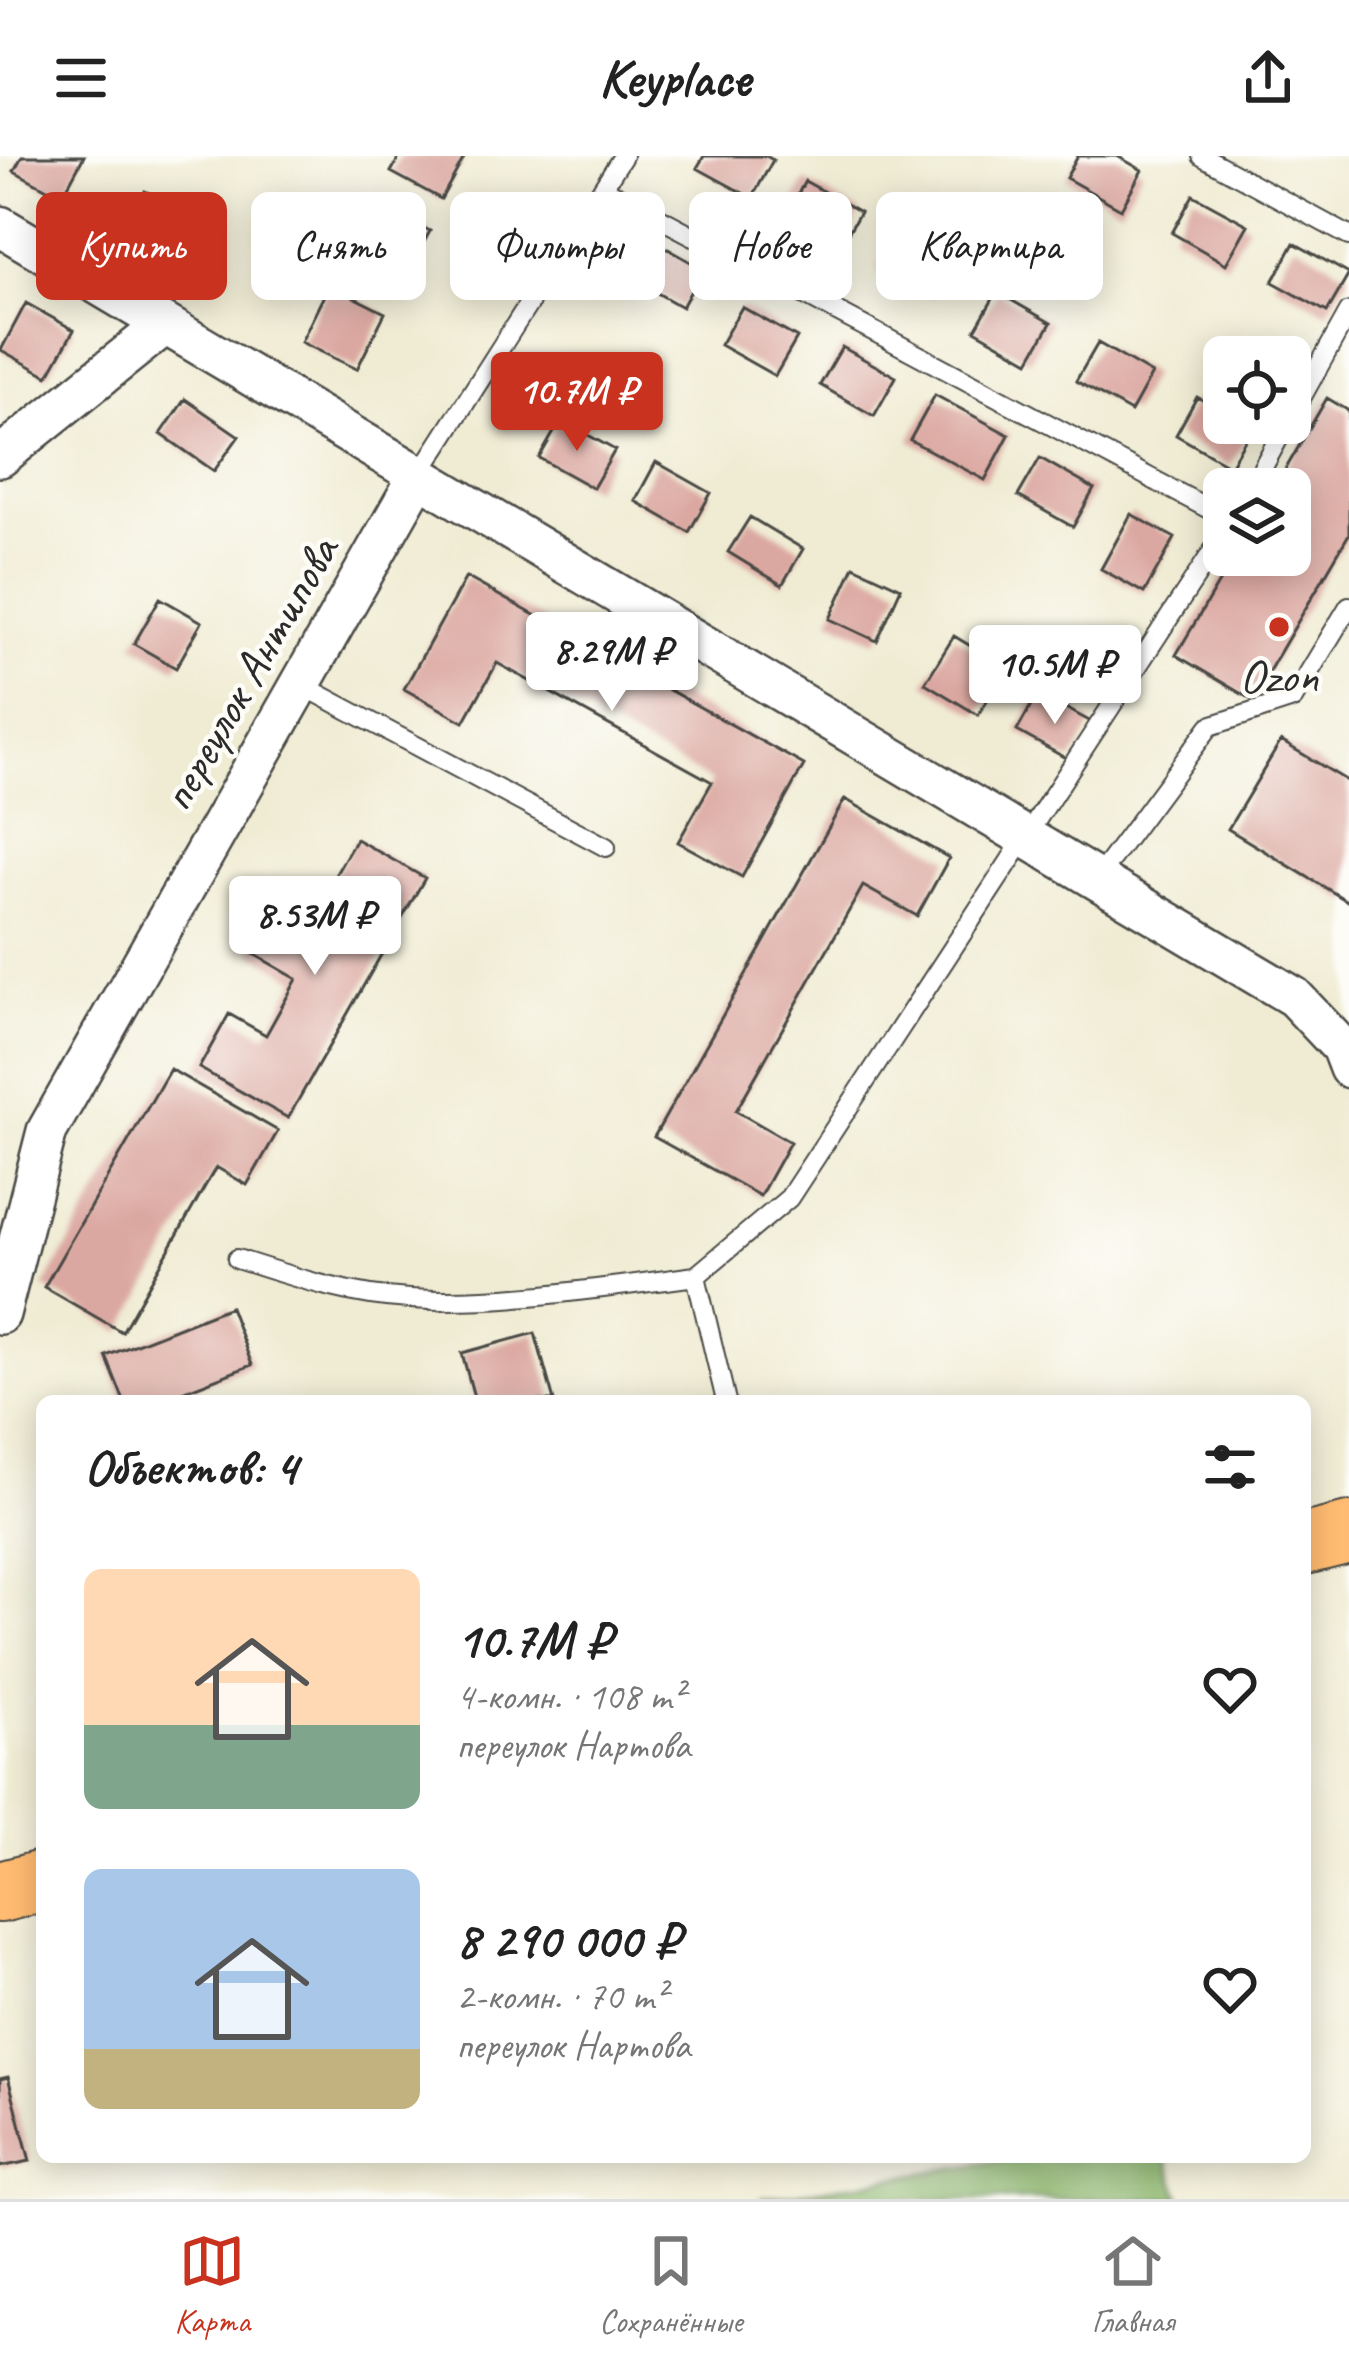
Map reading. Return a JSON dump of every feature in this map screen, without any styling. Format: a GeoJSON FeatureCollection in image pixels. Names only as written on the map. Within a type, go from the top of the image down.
{"type":"FeatureCollection","features":[{"type":"Feature","properties":{"kind":"main road"},"geometry":{"type":"LineString","coordinates":[[1311,1542],[1349,1532]]}},
{"type":"Feature","properties":{"kind":"main road"},"geometry":{"type":"LineString","coordinates":[[0,1892],[36,1883]]}},
{"type":"Feature","properties":{"kind":"street"},"geometry":{"type":"LineString","coordinates":[[0,226],[162,327],[1098,877],[1294,997],[1346,1048]]}},
{"type":"Feature","properties":{"kind":"street"},"geometry":{"type":"LineString","coordinates":[[0,457],[162,327]]}},
{"type":"Feature","properties":{"kind":"street","name":"переулок Антипова"},"geometry":{"type":"LineString","coordinates":[[0,1314],[47,1131],[418,477]]}},
{"type":"Feature","properties":{"kind":"lane"},"geometry":{"type":"LineString","coordinates":[[418,477],[623,156]]}},
{"type":"Feature","properties":{"kind":"lane"},"geometry":{"type":"LineString","coordinates":[[1202,156],[1349,236]]}},
{"type":"Feature","properties":{"kind":"lane"},"geometry":{"type":"LineString","coordinates":[[605,190],[1203,507]]}},
{"type":"Feature","properties":{"kind":"lane"},"geometry":{"type":"LineString","coordinates":[[1311,381],[1349,312]]}},
{"type":"Feature","properties":{"kind":"lane"},"geometry":{"type":"LineString","coordinates":[[237,1259],[313,1283],[408,1299],[574,1292],[696,1276],[789,1198],[1024,832],[1203,565]]}},
{"type":"Feature","properties":{"kind":"lane"},"geometry":{"type":"LineString","coordinates":[[1098,877],[1210,726],[1293,699],[1349,606]]}},
{"type":"Feature","properties":{"kind":"lane"},"geometry":{"type":"LineString","coordinates":[[300,684],[606,847]]}},
{"type":"Feature","properties":{"kind":"lane"},"geometry":{"type":"LineString","coordinates":[[696,1276],[725,1395]]}},
{"type":"Feature","properties":{"kind":"green space"},"geometry":{"type":"Polygon","coordinates":[[[985,2163],[1168,2163],[1181,2199],[760,2199],[985,2163]]]}},
{"type":"Feature","properties":{"kind":"building"},"geometry":{"type":"Polygon","coordinates":[[[22,156],[84,156],[65,192],[53,192],[14,171],[22,156]]]}},
{"type":"Feature","properties":{"kind":"building"},"geometry":{"type":"Polygon","coordinates":[[[400,156],[465,156],[441,199],[391,172],[400,156]]]}},
{"type":"Feature","properties":{"kind":"building"},"geometry":{"type":"Polygon","coordinates":[[[704,156],[773,160],[755,192],[741,192],[697,168],[704,156]]]}},
{"type":"Feature","properties":{"kind":"building"},"geometry":{"type":"Polygon","coordinates":[[[1078,156],[1117,156],[1142,170],[1121,209],[1103,199],[1103,192],[1091,192],[1066,178],[1078,156]]]}},
{"type":"Feature","properties":{"kind":"building"},"geometry":{"type":"Polygon","coordinates":[[[805,181],[825,192],[799,192],[805,181]]]}},
{"type":"Feature","properties":{"kind":"building"},"geometry":{"type":"Polygon","coordinates":[[[1193,195],[1248,225],[1226,264],[1172,233],[1193,195]]]}},
{"type":"Feature","properties":{"kind":"building"},"geometry":{"type":"Polygon","coordinates":[[[1294,243],[1349,274],[1327,312],[1273,282],[1294,243]]]}},
{"type":"Feature","properties":{"kind":"building"},"geometry":{"type":"Polygon","coordinates":[[[665,247],[689,261],[689,294],[682,307],[665,297],[665,247]]]}},
{"type":"Feature","properties":{"kind":"building"},"geometry":{"type":"Polygon","coordinates":[[[322,300],[359,300],[385,313],[357,369],[301,342],[322,300]]]}},
{"type":"Feature","properties":{"kind":"building"},"geometry":{"type":"Polygon","coordinates":[[[992,300],[1011,300],[1051,323],[1029,361],[975,330],[992,300]]]}},
{"type":"Feature","properties":{"kind":"building"},"geometry":{"type":"Polygon","coordinates":[[[26,303],[74,330],[48,376],[1,350],[26,303]]]}},
{"type":"Feature","properties":{"kind":"building"},"geometry":{"type":"Polygon","coordinates":[[[742,307],[797,338],[775,376],[720,345],[742,307]]]}},
{"type":"Feature","properties":{"kind":"building"},"geometry":{"type":"Polygon","coordinates":[[[1098,343],[1152,374],[1131,412],[1076,381],[1098,343]]]}},
{"type":"Feature","properties":{"kind":"building"},"geometry":{"type":"Polygon","coordinates":[[[842,347],[896,377],[874,416],[820,385],[842,347]]]}},
{"type":"Feature","properties":{"kind":"building"},"geometry":{"type":"Polygon","coordinates":[[[935,395],[1009,435],[985,480],[910,440],[935,395]]]}},
{"type":"Feature","properties":{"kind":"building"},"geometry":{"type":"Polygon","coordinates":[[[1197,397],[1203,400],[1203,444],[1243,444],[1230,466],[1176,435],[1197,397]]]}},
{"type":"Feature","properties":{"kind":"building"},"geometry":{"type":"Polygon","coordinates":[[[1327,398],[1349,411],[1349,534],[1252,700],[1176,655],[1223,576],[1311,576],[1311,468],[1286,468],[1300,444],[1311,444],[1311,425],[1327,398]]]}},
{"type":"Feature","properties":{"kind":"building"},"geometry":{"type":"Polygon","coordinates":[[[185,399],[239,436],[214,471],[161,434],[185,399]]]}},
{"type":"Feature","properties":{"kind":"building"},"geometry":{"type":"Polygon","coordinates":[[[561,420],[615,450],[593,488],[539,458],[561,420]]]}},
{"type":"Feature","properties":{"kind":"building"},"geometry":{"type":"Polygon","coordinates":[[[1040,458],[1094,489],[1073,527],[1018,496],[1040,458]]]}},
{"type":"Feature","properties":{"kind":"building"},"geometry":{"type":"Polygon","coordinates":[[[656,462],[711,493],[689,532],[635,501],[656,462]]]}},
{"type":"Feature","properties":{"kind":"building"},"geometry":{"type":"Polygon","coordinates":[[[1131,514],[1175,538],[1144,593],[1101,569],[1131,514]]]}},
{"type":"Feature","properties":{"kind":"building"},"geometry":{"type":"Polygon","coordinates":[[[750,517],[803,549],[782,585],[728,552],[750,517]]]}},
{"type":"Feature","properties":{"kind":"building"},"geometry":{"type":"Polygon","coordinates":[[[854,566],[901,588],[877,641],[830,619],[854,566]]]}},
{"type":"Feature","properties":{"kind":"building"},"geometry":{"type":"Polygon","coordinates":[[[466,577],[804,765],[742,877],[678,842],[712,782],[497,663],[464,722],[404,689],[466,577]]]}},
{"type":"Feature","properties":{"kind":"building"},"geometry":{"type":"Polygon","coordinates":[[[160,598],[202,622],[176,668],[134,644],[160,598]]]}},
{"type":"Feature","properties":{"kind":"building"},"geometry":{"type":"Polygon","coordinates":[[[954,636],[1007,668],[978,715],[925,683],[954,636]]]}},
{"type":"Feature","properties":{"kind":"building"},"geometry":{"type":"Polygon","coordinates":[[[1038,693],[1093,723],[1071,761],[1017,731],[1038,693]]]}},
{"type":"Feature","properties":{"kind":"building"},"geometry":{"type":"Polygon","coordinates":[[[1281,741],[1349,782],[1349,902],[1228,829],[1281,741]]]}},
{"type":"Feature","properties":{"kind":"building"},"geometry":{"type":"Polygon","coordinates":[[[845,799],[949,858],[917,916],[863,886],[736,1111],[790,1142],[760,1196],[654,1137],[845,799]]]}},
{"type":"Feature","properties":{"kind":"building"},"geometry":{"type":"Polygon","coordinates":[[[356,839],[425,878],[288,1118],[199,1068],[229,1014],[266,1035],[297,979],[252,953],[281,902],[310,919],[356,839]]]}},
{"type":"Feature","properties":{"kind":"building"},"geometry":{"type":"Polygon","coordinates":[[[170,1069],[278,1131],[247,1185],[216,1167],[122,1332],[44,1287],[170,1069]]]}},
{"type":"Feature","properties":{"kind":"building"},"geometry":{"type":"Polygon","coordinates":[[[230,1307],[252,1365],[174,1395],[122,1395],[106,1356],[230,1307]]]}},
{"type":"Feature","properties":{"kind":"building"},"geometry":{"type":"Polygon","coordinates":[[[535,1333],[552,1395],[473,1395],[462,1353],[535,1333]]]}},
{"type":"Feature","properties":{"kind":"building"},"geometry":{"type":"Polygon","coordinates":[[[8,2077],[30,2161],[0,2167],[0,2079],[8,2077]]]}},
{"type":"Feature","properties":{"kind":"place","name":"Ozon"},"geometry":{"type":"Point","coordinates":[1279,627]}}]}
